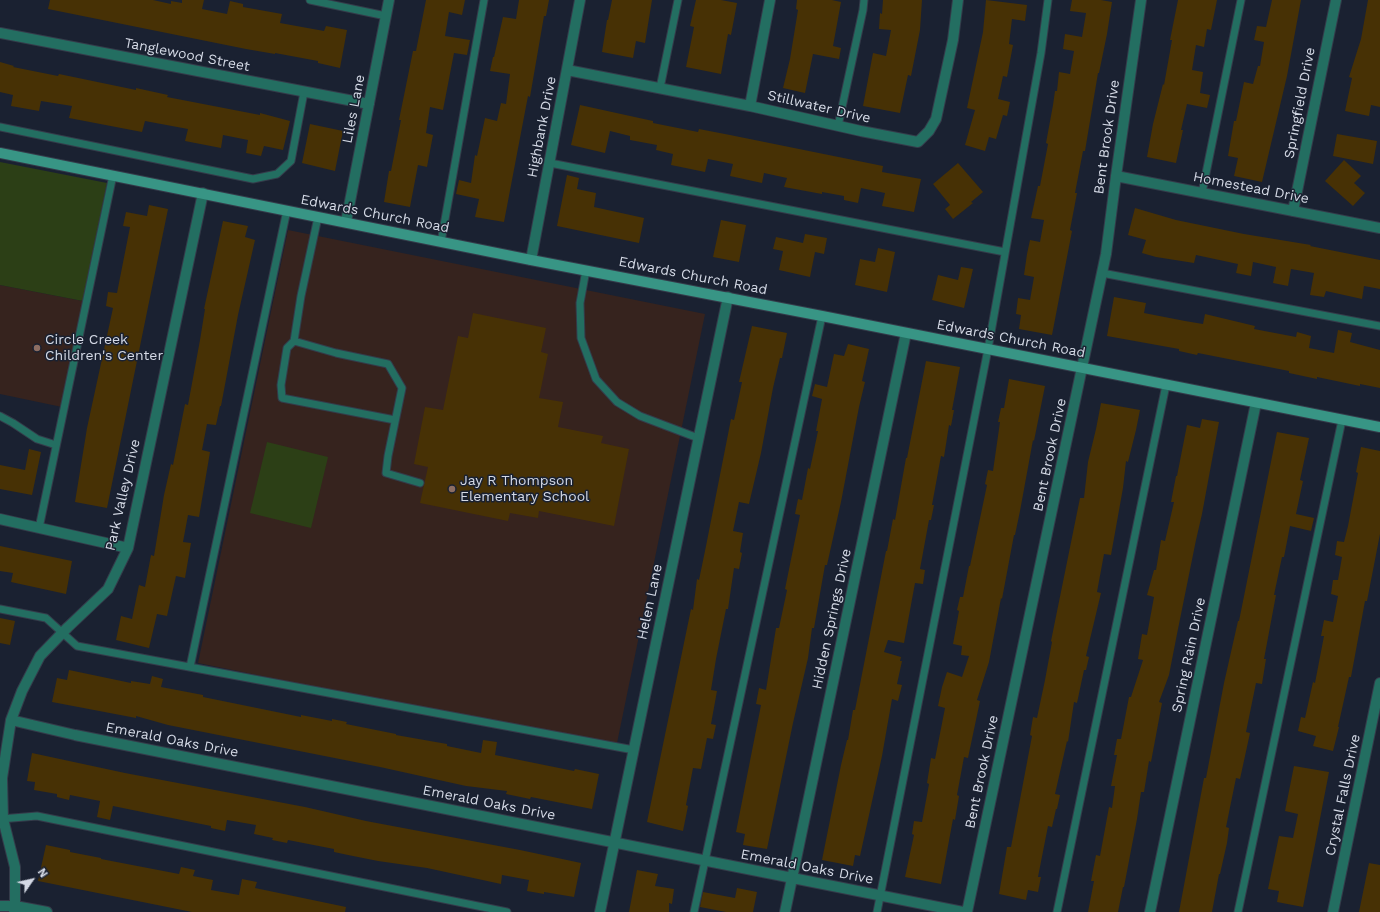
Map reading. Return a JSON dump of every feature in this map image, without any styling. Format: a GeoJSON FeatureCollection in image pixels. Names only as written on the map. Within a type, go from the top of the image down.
{"type":"FeatureCollection","features":[{"type":"Feature","properties":{"kind":"street","name":"Liles Lane"},"geometry":{"type":"LineString","coordinates":[[346,222],[389,0]]}},
{"type":"Feature","properties":{"kind":"street","name":"Highbank Drive"},"geometry":{"type":"LineString","coordinates":[[531,260],[580,0]]}},
{"type":"Feature","properties":{"kind":"street"},"geometry":{"type":"LineString","coordinates":[[750,106],[770,0]]}},
{"type":"Feature","properties":{"kind":"street","name":"Stillwater Drive"},"geometry":{"type":"LineString","coordinates":[[567,70],[750,106],[918,142],[929,131],[936,119],[953,40],[958,0]]}},
{"type":"Feature","properties":{"kind":"street","name":"Bent Brook Drive"},"geometry":{"type":"LineString","coordinates":[[967,912],[1106,254],[1141,0]]}},
{"type":"Feature","properties":{"kind":"street","name":"Springfield Drive"},"geometry":{"type":"LineString","coordinates":[[1293,211],[1336,0]]}},
{"type":"Feature","properties":{"kind":"street","name":"Tanglewood Street"},"geometry":{"type":"LineString","coordinates":[[0,33],[369,104]]}},
{"type":"Feature","properties":{"kind":"street","name":"Edwards Church Road"},"geometry":{"type":"LineString","coordinates":[[0,153],[531,260],[728,297],[1380,427]]}},
{"type":"Feature","properties":{"kind":"street","name":"Homestead Drive"},"geometry":{"type":"LineString","coordinates":[[1116,176],[1380,227]]}},
{"type":"Feature","properties":{"kind":"street","name":"Park Valley Drive"},"geometry":{"type":"LineString","coordinates":[[15,909],[15,867],[1,819],[2,778],[11,720],[22,691],[40,656],[108,589],[128,548],[204,193]]}},
{"type":"Feature","properties":{"kind":"street","name":"Helen Lane"},"geometry":{"type":"LineString","coordinates":[[600,912],[728,297]]}},
{"type":"Feature","properties":{"kind":"street","name":"Hidden Springs Drive"},"geometry":{"type":"LineString","coordinates":[[785,912],[906,333]]}},
{"type":"Feature","properties":{"kind":"street","name":"Spring Rain Drive"},"geometry":{"type":"LineString","coordinates":[[1150,912],[1256,403]]}},
{"type":"Feature","properties":{"kind":"street"},"geometry":{"type":"LineString","coordinates":[[0,519],[128,548]]}},
{"type":"Feature","properties":{"kind":"street","name":"Crystal Falls Drive"},"geometry":{"type":"LineString","coordinates":[[1332,912],[1380,683]]}},
{"type":"Feature","properties":{"kind":"street","name":"Emerald Oaks Drive"},"geometry":{"type":"LineString","coordinates":[[11,720],[91,738],[963,912]]}},
{"type":"Feature","properties":{"kind":"street"},"geometry":{"type":"LineString","coordinates":[[0,906],[47,912]]}},
{"type":"Feature","properties":{"kind":"lane"},"geometry":{"type":"LineString","coordinates":[[310,0],[386,16]]}},
{"type":"Feature","properties":{"kind":"lane"},"geometry":{"type":"LineString","coordinates":[[441,242],[484,0]]}},
{"type":"Feature","properties":{"kind":"lane"},"geometry":{"type":"LineString","coordinates":[[660,88],[678,0]]}},
{"type":"Feature","properties":{"kind":"lane"},"geometry":{"type":"LineString","coordinates":[[838,126],[862,18],[864,0]]}},
{"type":"Feature","properties":{"kind":"lane"},"geometry":{"type":"LineString","coordinates":[[876,912],[988,349],[1040,54],[1048,0]]}},
{"type":"Feature","properties":{"kind":"lane"},"geometry":{"type":"LineString","coordinates":[[1202,193],[1241,0]]}},
{"type":"Feature","properties":{"kind":"lane"},"geometry":{"type":"LineString","coordinates":[[0,127],[253,179],[277,174],[291,161],[304,92]]}},
{"type":"Feature","properties":{"kind":"lane"},"geometry":{"type":"LineString","coordinates":[[550,163],[1005,252]]}},
{"type":"Feature","properties":{"kind":"lane"},"geometry":{"type":"LineString","coordinates":[[39,528],[112,175]]}},
{"type":"Feature","properties":{"kind":"lane"},"geometry":{"type":"LineString","coordinates":[[190,667],[287,210]]}},
{"type":"Feature","properties":{"kind":"lane"},"geometry":{"type":"LineString","coordinates":[[318,217],[301,296],[294,341],[287,348],[281,385],[282,398],[395,420]]}},
{"type":"Feature","properties":{"kind":"lane"},"geometry":{"type":"LineString","coordinates":[[586,270],[580,303],[581,338],[596,379],[617,402],[640,416],[698,438]]}},
{"type":"Feature","properties":{"kind":"lane"},"geometry":{"type":"LineString","coordinates":[[1102,273],[1380,326]]}},
{"type":"Feature","properties":{"kind":"lane"},"geometry":{"type":"LineString","coordinates":[[694,912],[822,316]]}},
{"type":"Feature","properties":{"kind":"lane"},"geometry":{"type":"LineString","coordinates":[[294,341],[336,353],[388,364],[402,388],[386,473],[420,483]]}},
{"type":"Feature","properties":{"kind":"lane"},"geometry":{"type":"LineString","coordinates":[[1057,912],[1166,385]]}},
{"type":"Feature","properties":{"kind":"lane"},"geometry":{"type":"LineString","coordinates":[[0,416],[13,422],[37,440],[56,445]]}},
{"type":"Feature","properties":{"kind":"lane"},"geometry":{"type":"LineString","coordinates":[[1238,912],[1342,420]]}},
{"type":"Feature","properties":{"kind":"lane"},"geometry":{"type":"LineString","coordinates":[[0,609],[46,618],[77,646],[634,750]]}},
{"type":"Feature","properties":{"kind":"lane"},"geometry":{"type":"LineString","coordinates":[[1,819],[37,816],[507,912]]}},
{"type":"Feature","properties":{"kind":"shaded area","name":"Jay R Thompson Elementary School"},"geometry":{"type":"Polygon","coordinates":[[[288,230],[705,314],[616,748],[198,663],[288,230]]]}},
{"type":"Feature","properties":{"kind":"shaded area","name":"Circle Creek Children's Center"},"geometry":{"type":"Polygon","coordinates":[[[0,285],[83,301],[62,407],[0,394],[0,285]]]}},
{"type":"Feature","properties":{"kind":"green space"},"geometry":{"type":"Polygon","coordinates":[[[0,162],[107,183],[83,301],[0,285],[0,162]]]}},
{"type":"Feature","properties":{"kind":"green space"},"geometry":{"type":"Polygon","coordinates":[[[267,442],[328,457],[311,528],[250,513],[267,442]]]}},
{"type":"Feature","properties":{"kind":"building"},"geometry":{"type":"Polygon","coordinates":[[[50,0],[153,0],[171,4],[171,1],[182,3],[182,0],[204,0],[202,9],[227,14],[230,1],[243,4],[243,7],[282,14],[280,23],[324,31],[326,26],[347,30],[340,68],[318,63],[318,61],[246,49],[48,9],[50,0]]]}},
{"type":"Feature","properties":{"kind":"building"},"geometry":{"type":"Polygon","coordinates":[[[426,0],[465,0],[462,15],[449,12],[445,36],[470,40],[467,55],[454,53],[443,110],[430,107],[426,133],[433,135],[427,167],[418,165],[410,207],[384,202],[389,171],[391,171],[401,120],[399,120],[413,51],[416,51],[426,0]]]}},
{"type":"Feature","properties":{"kind":"building"},"geometry":{"type":"Polygon","coordinates":[[[519,0],[549,0],[546,16],[544,16],[530,97],[528,96],[504,222],[475,217],[479,199],[456,194],[459,180],[471,183],[475,155],[477,156],[485,118],[497,121],[501,103],[506,104],[510,74],[490,71],[503,17],[516,19],[519,0]]]}},
{"type":"Feature","properties":{"kind":"building"},"geometry":{"type":"Polygon","coordinates":[[[612,0],[652,0],[645,43],[636,41],[633,58],[602,52],[612,0]]]}},
{"type":"Feature","properties":{"kind":"building"},"geometry":{"type":"Polygon","coordinates":[[[696,0],[721,0],[737,3],[731,35],[728,34],[721,74],[686,67],[694,27],[690,26],[696,0]]]}},
{"type":"Feature","properties":{"kind":"building"},"geometry":{"type":"Polygon","coordinates":[[[797,0],[832,0],[841,2],[833,46],[841,48],[839,59],[813,54],[805,93],[783,88],[790,59],[798,10],[796,9],[797,0]]]}},
{"type":"Feature","properties":{"kind":"building"},"geometry":{"type":"Polygon","coordinates":[[[883,0],[922,0],[920,30],[911,76],[908,75],[900,113],[863,106],[873,53],[886,56],[891,30],[879,29],[883,0]]]}},
{"type":"Feature","properties":{"kind":"building"},"geometry":{"type":"Polygon","coordinates":[[[986,0],[1027,5],[1025,21],[1012,19],[1009,44],[1013,45],[1007,77],[1003,76],[998,99],[1010,102],[1007,116],[1003,115],[996,139],[989,137],[985,151],[965,145],[975,110],[967,108],[983,32],[986,0]]]}},
{"type":"Feature","properties":{"kind":"building"},"geometry":{"type":"Polygon","coordinates":[[[1072,0],[1101,0],[1112,2],[1085,151],[1083,151],[1075,193],[1077,193],[1070,230],[1072,231],[1052,335],[1019,329],[1021,315],[1016,314],[1018,298],[1030,300],[1034,277],[1024,275],[1027,254],[1030,240],[1040,242],[1044,220],[1031,218],[1038,186],[1040,186],[1059,72],[1070,74],[1074,51],[1063,49],[1065,34],[1082,37],[1086,13],[1070,11],[1072,0]]]}},
{"type":"Feature","properties":{"kind":"building"},"geometry":{"type":"Polygon","coordinates":[[[1178,0],[1217,0],[1211,30],[1207,29],[1204,47],[1196,45],[1192,70],[1203,72],[1200,93],[1210,95],[1207,108],[1187,104],[1176,163],[1147,157],[1153,124],[1163,84],[1164,85],[1172,40],[1170,40],[1178,0]]]}},
{"type":"Feature","properties":{"kind":"building"},"geometry":{"type":"Polygon","coordinates":[[[1272,0],[1301,0],[1287,76],[1262,182],[1234,176],[1238,158],[1228,156],[1234,121],[1236,121],[1244,82],[1253,84],[1258,66],[1260,66],[1264,42],[1254,40],[1257,26],[1266,27],[1272,0]]]}},
{"type":"Feature","properties":{"kind":"building"},"geometry":{"type":"Polygon","coordinates":[[[1368,0],[1380,0],[1380,107],[1371,105],[1369,116],[1345,111],[1352,78],[1349,77],[1361,39],[1368,0]]]}},
{"type":"Feature","properties":{"kind":"building"},"geometry":{"type":"Polygon","coordinates":[[[0,62],[14,66],[13,67],[58,76],[59,74],[136,90],[136,88],[168,95],[167,97],[260,115],[260,113],[290,121],[283,150],[264,146],[261,156],[246,153],[248,140],[223,135],[221,148],[185,141],[188,129],[145,121],[142,132],[69,118],[72,106],[41,101],[39,111],[11,106],[13,95],[0,92],[0,62]]]}},
{"type":"Feature","properties":{"kind":"building"},"geometry":{"type":"Polygon","coordinates":[[[580,105],[653,121],[653,123],[698,132],[699,129],[883,166],[882,172],[921,179],[914,212],[882,206],[885,193],[861,188],[858,203],[844,200],[844,196],[822,192],[822,194],[784,187],[787,178],[764,173],[762,183],[730,176],[733,164],[708,159],[705,172],[671,165],[673,154],[656,150],[657,145],[630,140],[630,136],[610,131],[605,153],[571,145],[580,105]]]}},
{"type":"Feature","properties":{"kind":"building"},"geometry":{"type":"Polygon","coordinates":[[[310,124],[343,131],[335,171],[302,163],[310,124]]]}},
{"type":"Feature","properties":{"kind":"building"},"geometry":{"type":"Polygon","coordinates":[[[1337,134],[1377,141],[1373,164],[1333,156],[1337,134]]]}},
{"type":"Feature","properties":{"kind":"building"},"geometry":{"type":"Polygon","coordinates":[[[1344,160],[1361,176],[1354,183],[1365,193],[1353,206],[1325,181],[1344,160]]]}},
{"type":"Feature","properties":{"kind":"building"},"geometry":{"type":"Polygon","coordinates":[[[958,163],[983,192],[971,202],[973,203],[953,219],[945,209],[950,205],[933,184],[958,163]]]}},
{"type":"Feature","properties":{"kind":"building"},"geometry":{"type":"Polygon","coordinates":[[[567,175],[579,178],[577,189],[596,193],[594,207],[644,218],[639,243],[557,226],[567,175]]]}},
{"type":"Feature","properties":{"kind":"building"},"geometry":{"type":"Polygon","coordinates":[[[149,205],[168,209],[107,508],[75,502],[87,428],[113,308],[106,306],[108,292],[117,293],[130,227],[123,226],[126,212],[147,216],[149,205]]]}},
{"type":"Feature","properties":{"kind":"building"},"geometry":{"type":"Polygon","coordinates":[[[1135,208],[1176,220],[1244,234],[1311,245],[1310,246],[1380,260],[1380,289],[1364,286],[1362,299],[1326,291],[1324,297],[1310,295],[1314,273],[1291,269],[1288,286],[1273,283],[1276,267],[1253,262],[1251,276],[1236,273],[1238,264],[1196,255],[1194,263],[1156,257],[1142,253],[1146,240],[1128,235],[1135,208]]]}},
{"type":"Feature","properties":{"kind":"building"},"geometry":{"type":"Polygon","coordinates":[[[721,220],[746,225],[739,262],[713,257],[721,220]]]}},
{"type":"Feature","properties":{"kind":"building"},"geometry":{"type":"Polygon","coordinates":[[[223,221],[248,226],[245,237],[255,240],[238,315],[221,406],[216,425],[207,424],[202,450],[210,452],[199,517],[188,515],[183,542],[191,543],[185,578],[176,576],[167,616],[157,614],[149,648],[116,640],[121,616],[132,619],[139,585],[145,587],[151,555],[154,556],[164,495],[171,464],[173,465],[185,404],[188,405],[204,309],[223,221]]]}},
{"type":"Feature","properties":{"kind":"building"},"geometry":{"type":"Polygon","coordinates":[[[805,234],[827,238],[824,254],[815,252],[810,277],[779,270],[783,251],[773,249],[776,237],[803,243],[805,234]]]}},
{"type":"Feature","properties":{"kind":"building"},"geometry":{"type":"Polygon","coordinates":[[[878,248],[895,252],[887,292],[855,285],[860,259],[875,262],[878,248]]]}},
{"type":"Feature","properties":{"kind":"building"},"geometry":{"type":"Polygon","coordinates":[[[961,267],[973,269],[964,308],[932,300],[938,275],[958,280],[961,267]]]}},
{"type":"Feature","properties":{"kind":"building"},"geometry":{"type":"Polygon","coordinates":[[[1114,297],[1146,303],[1144,313],[1185,321],[1203,324],[1205,314],[1255,326],[1254,329],[1296,337],[1297,332],[1311,336],[1309,348],[1334,353],[1338,330],[1352,333],[1350,342],[1380,350],[1380,388],[1360,384],[1360,386],[1317,377],[1317,379],[1289,373],[1289,371],[1198,353],[1197,355],[1179,351],[1179,349],[1107,336],[1114,297]]]}},
{"type":"Feature","properties":{"kind":"building"},"geometry":{"type":"Polygon","coordinates":[[[473,313],[546,328],[541,352],[548,354],[539,398],[563,402],[558,427],[603,436],[601,443],[629,449],[614,526],[539,511],[538,518],[510,513],[508,521],[420,503],[428,467],[414,464],[425,407],[443,410],[458,336],[468,338],[473,313]]]}},
{"type":"Feature","properties":{"kind":"building"},"geometry":{"type":"Polygon","coordinates":[[[752,326],[787,333],[782,358],[780,358],[773,388],[761,453],[749,504],[739,502],[733,531],[743,533],[740,552],[742,553],[739,569],[734,568],[728,609],[726,609],[711,690],[717,691],[711,724],[716,725],[713,739],[707,738],[701,769],[693,768],[683,831],[647,822],[691,609],[693,610],[697,579],[699,580],[731,419],[734,420],[742,382],[739,382],[752,326]]]}},
{"type":"Feature","properties":{"kind":"building"},"geometry":{"type":"Polygon","coordinates":[[[848,344],[869,349],[862,381],[865,382],[841,502],[827,565],[825,565],[814,628],[812,628],[808,658],[767,849],[743,845],[745,834],[736,832],[761,705],[756,704],[759,688],[766,690],[776,628],[779,628],[787,590],[785,589],[800,515],[795,514],[798,499],[802,500],[808,468],[810,469],[818,431],[816,431],[822,399],[812,396],[815,384],[827,387],[834,354],[844,356],[848,344]]]}},
{"type":"Feature","properties":{"kind":"building"},"geometry":{"type":"Polygon","coordinates":[[[926,361],[960,367],[952,410],[954,410],[951,426],[949,425],[944,457],[941,456],[932,505],[934,505],[931,520],[929,520],[920,569],[925,570],[923,584],[915,583],[904,643],[888,640],[884,652],[901,657],[900,661],[902,661],[897,684],[902,685],[898,701],[892,699],[882,756],[860,856],[855,855],[853,866],[822,860],[853,710],[855,710],[886,551],[893,519],[895,520],[926,361]]]}},
{"type":"Feature","properties":{"kind":"building"},"geometry":{"type":"Polygon","coordinates":[[[1009,379],[1045,386],[989,662],[977,700],[980,701],[968,758],[964,757],[957,795],[959,796],[955,820],[953,819],[941,884],[905,877],[914,835],[912,834],[914,821],[922,822],[929,784],[927,783],[931,758],[935,759],[945,708],[938,706],[942,687],[947,672],[962,677],[969,656],[961,655],[962,646],[953,644],[959,611],[957,610],[960,597],[963,597],[970,566],[987,485],[985,484],[988,470],[993,471],[1000,422],[998,422],[1001,408],[1004,408],[1009,379]]]}},
{"type":"Feature","properties":{"kind":"building"},"geometry":{"type":"Polygon","coordinates":[[[1101,403],[1140,410],[1128,462],[1126,461],[1123,488],[1111,555],[1104,554],[1097,592],[1101,593],[1086,656],[1089,657],[1086,670],[1084,670],[1077,703],[1074,702],[1068,742],[1067,741],[1055,794],[1060,795],[1052,827],[1048,826],[1038,877],[1041,877],[1038,892],[1028,890],[1026,900],[999,894],[1007,847],[1011,847],[1032,736],[1030,735],[1033,717],[1037,718],[1080,498],[1084,498],[1088,462],[1101,403]]]}},
{"type":"Feature","properties":{"kind":"building"},"geometry":{"type":"Polygon","coordinates":[[[1202,419],[1219,422],[1169,675],[1159,702],[1162,703],[1151,762],[1149,761],[1144,792],[1141,792],[1124,887],[1118,912],[1088,912],[1094,881],[1091,881],[1096,855],[1100,856],[1109,807],[1112,808],[1115,786],[1111,786],[1117,755],[1114,755],[1117,739],[1121,739],[1129,697],[1131,697],[1143,660],[1138,659],[1142,634],[1147,635],[1154,597],[1147,595],[1154,570],[1156,570],[1161,540],[1165,541],[1174,502],[1171,502],[1187,425],[1200,428],[1202,419]]]}},
{"type":"Feature","properties":{"kind":"building"},"geometry":{"type":"Polygon","coordinates":[[[1277,432],[1309,438],[1300,480],[1303,481],[1296,514],[1314,518],[1311,531],[1290,526],[1274,595],[1276,595],[1264,659],[1266,659],[1262,684],[1256,683],[1246,732],[1250,733],[1240,779],[1236,778],[1226,827],[1229,828],[1227,843],[1219,874],[1212,912],[1179,912],[1204,778],[1206,778],[1224,683],[1239,621],[1277,432]]]}},
{"type":"Feature","properties":{"kind":"building"},"geometry":{"type":"Polygon","coordinates":[[[1361,447],[1380,451],[1380,534],[1367,601],[1365,601],[1351,677],[1349,677],[1333,751],[1313,746],[1316,736],[1298,731],[1301,717],[1305,718],[1313,682],[1315,683],[1324,636],[1321,636],[1324,620],[1333,622],[1338,596],[1331,594],[1333,580],[1338,580],[1342,557],[1335,555],[1337,541],[1344,542],[1358,473],[1356,472],[1361,447]]]}},
{"type":"Feature","properties":{"kind":"building"},"geometry":{"type":"Polygon","coordinates":[[[29,449],[41,452],[32,495],[0,489],[0,465],[25,470],[29,449]]]}},
{"type":"Feature","properties":{"kind":"building"},"geometry":{"type":"Polygon","coordinates":[[[0,546],[72,561],[66,594],[11,582],[13,573],[0,571],[0,546]]]}},
{"type":"Feature","properties":{"kind":"building"},"geometry":{"type":"Polygon","coordinates":[[[0,618],[15,621],[10,645],[0,643],[0,618]]]}},
{"type":"Feature","properties":{"kind":"building"},"geometry":{"type":"Polygon","coordinates":[[[69,670],[131,683],[131,681],[150,684],[152,676],[163,679],[161,687],[203,695],[203,697],[301,717],[301,715],[332,721],[332,719],[347,722],[346,724],[447,744],[447,746],[481,753],[483,740],[497,742],[495,755],[574,771],[575,769],[599,774],[592,809],[531,797],[530,799],[506,794],[507,791],[466,786],[380,767],[168,725],[136,716],[136,718],[52,702],[57,678],[67,680],[69,670]]]}},
{"type":"Feature","properties":{"kind":"building"},"geometry":{"type":"Polygon","coordinates":[[[32,753],[125,773],[305,807],[366,821],[581,863],[574,897],[527,891],[529,880],[502,875],[501,884],[427,868],[348,855],[334,852],[334,849],[288,840],[287,843],[272,840],[273,838],[254,834],[256,825],[227,820],[225,831],[211,828],[211,826],[113,806],[110,820],[97,817],[100,801],[70,795],[69,800],[57,797],[57,794],[34,790],[35,782],[27,781],[32,753]]]}},
{"type":"Feature","properties":{"kind":"building"},"geometry":{"type":"Polygon","coordinates":[[[1294,766],[1329,772],[1303,907],[1277,902],[1279,891],[1268,889],[1279,836],[1293,838],[1298,814],[1285,811],[1294,766]]]}},
{"type":"Feature","properties":{"kind":"building"},"geometry":{"type":"Polygon","coordinates":[[[46,845],[101,859],[179,874],[181,867],[195,870],[193,876],[213,880],[211,890],[239,895],[242,879],[257,882],[255,888],[346,907],[345,912],[192,912],[38,881],[46,845]]]}},
{"type":"Feature","properties":{"kind":"building"},"geometry":{"type":"Polygon","coordinates":[[[1369,863],[1380,865],[1380,912],[1359,912],[1369,863]]]}},
{"type":"Feature","properties":{"kind":"building"},"geometry":{"type":"Polygon","coordinates":[[[637,870],[658,874],[655,886],[674,889],[672,904],[669,903],[669,912],[629,912],[637,870]]]}},
{"type":"Feature","properties":{"kind":"building"},"geometry":{"type":"Polygon","coordinates":[[[737,888],[757,892],[753,912],[726,912],[700,907],[703,892],[735,898],[737,888]]]}},
{"type":"Feature","properties":{"kind":"place","name":"Circle Creek Children's Center"},"geometry":{"type":"Point","coordinates":[37,348]}},
{"type":"Feature","properties":{"kind":"place","name":"Jay R Thompson Elementary School"},"geometry":{"type":"Point","coordinates":[452,489]}}]}
